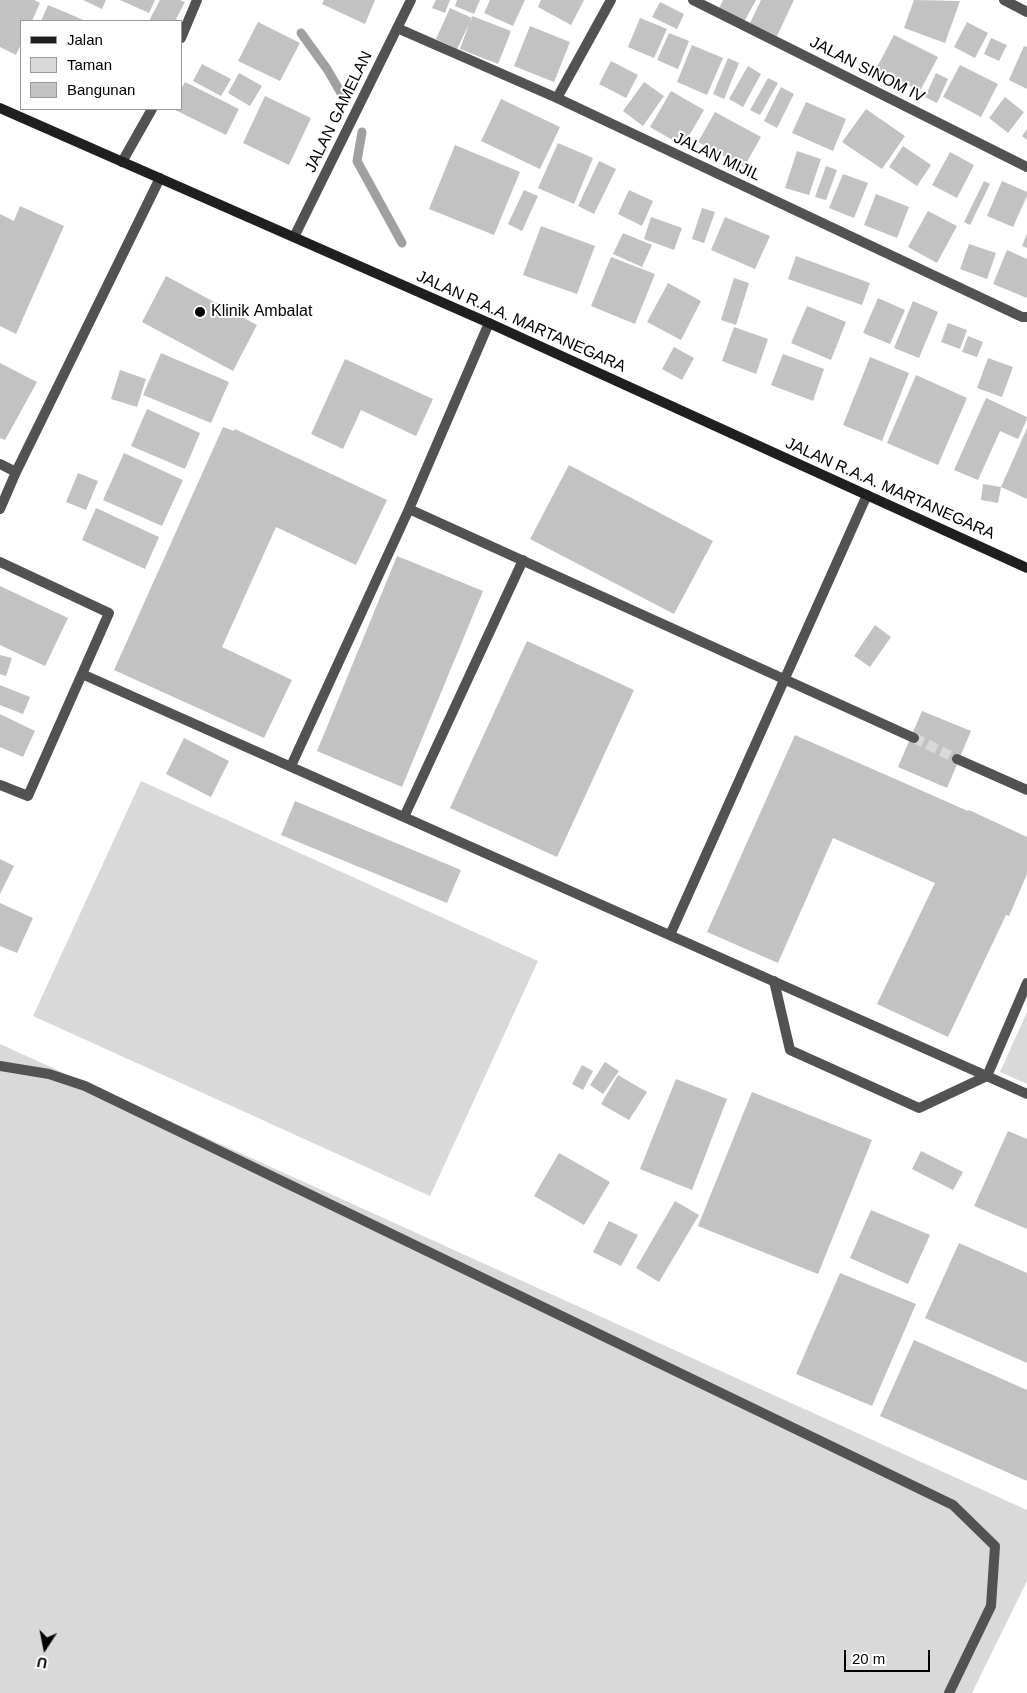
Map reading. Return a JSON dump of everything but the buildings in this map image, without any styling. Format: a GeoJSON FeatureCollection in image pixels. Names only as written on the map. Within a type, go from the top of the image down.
{"type":"FeatureCollection","features":[{"type":"Feature","properties":{"kind":"main road","name":"JALAN R.A.A. MARTANEGARA"},"geometry":{"type":"LineString","coordinates":[[0,108],[489,323],[1027,568]]}},
{"type":"Feature","properties":{"kind":"street"},"geometry":{"type":"LineString","coordinates":[[182,35],[196,0]]}},
{"type":"Feature","properties":{"kind":"street","name":"JALAN GAMELAN"},"geometry":{"type":"LineString","coordinates":[[294,237],[411,0]]}},
{"type":"Feature","properties":{"kind":"street"},"geometry":{"type":"LineString","coordinates":[[558,98],[611,0]]}},
{"type":"Feature","properties":{"kind":"street","name":"JALAN SINOM IV"},"geometry":{"type":"LineString","coordinates":[[693,0],[1027,167]]}},
{"type":"Feature","properties":{"kind":"street"},"geometry":{"type":"LineString","coordinates":[[1004,0],[1027,12]]}},
{"type":"Feature","properties":{"kind":"street","name":"JALAN MIJIL"},"geometry":{"type":"LineString","coordinates":[[397,28],[558,98],[1024,317]]}},
{"type":"Feature","properties":{"kind":"street"},"geometry":{"type":"LineString","coordinates":[[122,162],[151,110]]}},
{"type":"Feature","properties":{"kind":"street"},"geometry":{"type":"LineString","coordinates":[[0,509],[16,472],[160,178]]}},
{"type":"Feature","properties":{"kind":"street"},"geometry":{"type":"LineString","coordinates":[[291,766],[409,509],[489,323]]}},
{"type":"Feature","properties":{"kind":"street"},"geometry":{"type":"LineString","coordinates":[[0,464],[16,472]]}},
{"type":"Feature","properties":{"kind":"street"},"geometry":{"type":"LineString","coordinates":[[670,935],[866,495]]}},
{"type":"Feature","properties":{"kind":"street"},"geometry":{"type":"LineString","coordinates":[[409,509],[914,738]]}},
{"type":"Feature","properties":{"kind":"street"},"geometry":{"type":"LineString","coordinates":[[404,817],[523,560]]}},
{"type":"Feature","properties":{"kind":"street"},"geometry":{"type":"LineString","coordinates":[[0,562],[110,613],[28,796],[0,785]]}},
{"type":"Feature","properties":{"kind":"street"},"geometry":{"type":"LineString","coordinates":[[82,674],[1027,1094]]}},
{"type":"Feature","properties":{"kind":"street"},"geometry":{"type":"LineString","coordinates":[[958,759],[1027,790]]}},
{"type":"Feature","properties":{"kind":"street"},"geometry":{"type":"LineString","coordinates":[[774,981],[790,1050],[919,1108],[987,1076],[1027,983]]}},
{"type":"Feature","properties":{"kind":"street"},"geometry":{"type":"LineString","coordinates":[[0,1066],[49,1074],[85,1086],[953,1505],[995,1546],[991,1606],[949,1693]]}},
{"type":"Feature","properties":{"kind":"green space"},"geometry":{"type":"Polygon","coordinates":[[[141,781],[538,961],[430,1196],[33,1016],[141,781]]]}},
{"type":"Feature","properties":{"kind":"green space"},"geometry":{"type":"Polygon","coordinates":[[[1027,1012],[1027,1084],[1000,1072],[1027,1012]]]}},
{"type":"Feature","properties":{"kind":"green space"},"geometry":{"type":"Polygon","coordinates":[[[0,1044],[1027,1510],[1027,1581],[972,1693],[0,1693],[0,1044]]]}},
{"type":"Feature","properties":{"kind":"waterway"},"geometry":{"type":"LineString","coordinates":[[301,33],[327,69],[341,93]]}},
{"type":"Feature","properties":{"kind":"waterway"},"geometry":{"type":"LineString","coordinates":[[362,132],[357,161],[402,243]]}},
{"type":"Feature","properties":{"kind":"tunnel"},"geometry":{"type":"LineString","coordinates":[[914,738],[957,759]]}},
{"type":"Feature","properties":{"kind":"place","name":"Klinik Ambalat"},"geometry":{"type":"Point","coordinates":[200,312]}}]}
